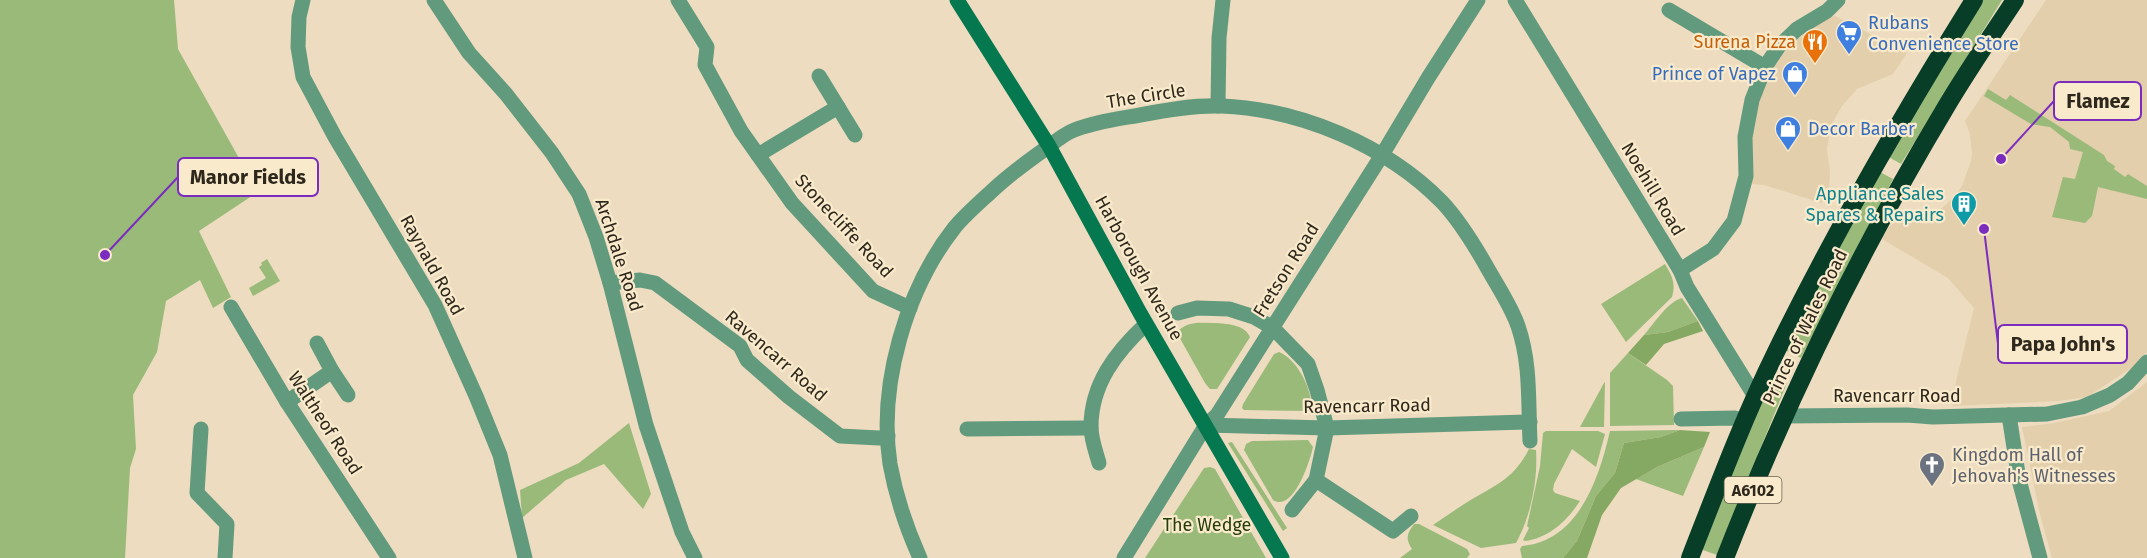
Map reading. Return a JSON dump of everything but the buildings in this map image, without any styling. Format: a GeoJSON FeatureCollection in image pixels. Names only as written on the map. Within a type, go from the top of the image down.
{"type":"FeatureCollection","features":[{"type":"Feature","properties":{"kind":"highway","name":"Prince of Wales Road"},"geometry":{"type":"LineString","coordinates":[[1690,558],[1775,353],[1856,199],[1918,90],[1974,0]]}},
{"type":"Feature","properties":{"kind":"highway","name":"Prince of Wales Road"},"geometry":{"type":"LineString","coordinates":[[1725,558],[1784,416],[1861,258],[1947,106],[2015,0]]}},
{"type":"Feature","properties":{"kind":"street","name":"Raynald Road"},"geometry":{"type":"LineString","coordinates":[[303,0],[299,17],[298,47],[303,76],[335,137],[435,305],[500,455],[525,558]]}},
{"type":"Feature","properties":{"kind":"street","name":"Archdale Road"},"geometry":{"type":"LineString","coordinates":[[434,0],[470,53],[506,94],[566,173],[579,194],[596,237],[610,283],[646,425],[682,532],[695,558]]}},
{"type":"Feature","properties":{"kind":"street","name":"Stonecliffe Road"},"geometry":{"type":"LineString","coordinates":[[678,0],[707,47],[705,65],[741,131],[792,203],[873,291],[910,308]]}},
{"type":"Feature","properties":{"kind":"street","name":"Harborough Avenue"},"geometry":{"type":"LineString","coordinates":[[957,0],[1049,146],[1146,324],[1282,558]]}},
{"type":"Feature","properties":{"kind":"street"},"geometry":{"type":"LineString","coordinates":[[1218,106],[1219,38],[1223,0]]}},
{"type":"Feature","properties":{"kind":"street","name":"Fretson Road"},"geometry":{"type":"LineString","coordinates":[[1124,558],[1206,425],[1217,415],[1273,328],[1477,0]]}},
{"type":"Feature","properties":{"kind":"street","name":"Noehill Road"},"geometry":{"type":"LineString","coordinates":[[1515,0],[1756,398]]}},
{"type":"Feature","properties":{"kind":"street"},"geometry":{"type":"LineString","coordinates":[[1680,270],[1713,249],[1734,221],[1746,176],[1745,137],[1752,99],[1765,68],[1779,46],[1797,29],[1827,11],[1838,0]]}},
{"type":"Feature","properties":{"kind":"street"},"geometry":{"type":"LineString","coordinates":[[1670,10],[1765,68]]}},
{"type":"Feature","properties":{"kind":"street"},"geometry":{"type":"LineString","coordinates":[[819,76],[855,135]]}},
{"type":"Feature","properties":{"kind":"street","name":"The Circle"},"geometry":{"type":"LineString","coordinates":[[920,558],[904,524],[892,472],[888,436],[894,361],[910,308],[927,271],[956,226],[1012,172],[1049,146],[1075,130],[1159,111],[1218,106],[1249,108],[1281,114],[1327,130],[1382,155],[1442,202],[1473,242],[1518,324],[1529,373],[1530,441]]}},
{"type":"Feature","properties":{"kind":"street"},"geometry":{"type":"LineString","coordinates":[[758,155],[838,107]]}},
{"type":"Feature","properties":{"kind":"street","name":"Ravencarr Road"},"geometry":{"type":"LineString","coordinates":[[610,283],[640,280],[655,283],[740,346],[747,360],[789,397],[840,436],[879,438],[888,436]]}},
{"type":"Feature","properties":{"kind":"street","name":"Waltheof Road"},"geometry":{"type":"LineString","coordinates":[[231,307],[287,402],[389,558]]}},
{"type":"Feature","properties":{"kind":"street"},"geometry":{"type":"LineString","coordinates":[[1178,313],[1197,308],[1229,309],[1254,317],[1273,328],[1308,364],[1327,428],[1316,480],[1292,510]]}},
{"type":"Feature","properties":{"kind":"street"},"geometry":{"type":"LineString","coordinates":[[1099,463],[1091,428],[1093,408],[1104,374],[1119,350],[1146,324]]}},
{"type":"Feature","properties":{"kind":"street"},"geometry":{"type":"LineString","coordinates":[[317,343],[348,395]]}},
{"type":"Feature","properties":{"kind":"street","name":"Ravencarr Road"},"geometry":{"type":"LineString","coordinates":[[1784,416],[2047,414],[2082,407],[2110,395],[2128,382],[2147,362]]}},
{"type":"Feature","properties":{"kind":"street"},"geometry":{"type":"LineString","coordinates":[[287,402],[332,371]]}},
{"type":"Feature","properties":{"kind":"street"},"geometry":{"type":"LineString","coordinates":[[2009,415],[2019,480],[2040,558]]}},
{"type":"Feature","properties":{"kind":"street"},"geometry":{"type":"LineString","coordinates":[[1681,419],[1735,418],[1745,422]]}},
{"type":"Feature","properties":{"kind":"street","name":"Ravencarr Road"},"geometry":{"type":"LineString","coordinates":[[1206,425],[1327,428],[1530,422]]}},
{"type":"Feature","properties":{"kind":"street"},"geometry":{"type":"LineString","coordinates":[[967,429],[1091,428]]}},
{"type":"Feature","properties":{"kind":"street"},"geometry":{"type":"LineString","coordinates":[[201,429],[197,493],[227,524],[225,558]]}},
{"type":"Feature","properties":{"kind":"street"},"geometry":{"type":"LineString","coordinates":[[1316,480],[1393,531],[1411,516]]}},
{"type":"Feature","properties":{"kind":"shaded area"},"geometry":{"type":"Polygon","coordinates":[[[2046,0],[2147,0],[2147,352],[2133,367],[2087,397],[2058,401],[1953,406],[1956,381],[1974,308],[1948,278],[1882,239],[1895,222],[1922,217],[1942,208],[1962,186],[1972,153],[1970,134],[1965,121],[2046,0]]]}},
{"type":"Feature","properties":{"kind":"shaded area"},"geometry":{"type":"Polygon","coordinates":[[[1835,16],[1907,53],[1893,74],[1857,89],[1842,106],[1831,125],[1827,149],[1830,172],[1829,191],[1822,203],[1764,185],[1740,183],[1760,70],[1815,20],[1835,16]]]}},
{"type":"Feature","properties":{"kind":"shaded area"},"geometry":{"type":"Polygon","coordinates":[[[2147,382],[2147,558],[2052,558],[2040,514],[2022,427],[2054,423],[2109,411],[2147,382]]]}},
{"type":"Feature","properties":{"kind":"green space"},"geometry":{"type":"Polygon","coordinates":[[[0,0],[174,0],[178,49],[258,192],[199,231],[231,297],[213,308],[200,280],[166,301],[157,352],[133,395],[136,449],[130,468],[125,558],[0,558],[0,0]]]}},
{"type":"Feature","properties":{"kind":"green space"},"geometry":{"type":"Polygon","coordinates":[[[1983,0],[2002,0],[1901,164],[1887,156],[1983,0]]]}},
{"type":"Feature","properties":{"kind":"green space"},"geometry":{"type":"Polygon","coordinates":[[[1988,89],[2006,100],[2010,95],[2104,155],[2107,161],[2115,166],[2114,169],[2125,177],[2128,174],[2147,186],[2147,199],[2098,187],[2092,216],[2085,223],[2052,217],[2063,177],[2075,179],[2083,152],[2070,149],[2069,142],[2050,127],[2031,124],[1984,96],[1988,89]]]}},
{"type":"Feature","properties":{"kind":"green space"},"geometry":{"type":"Polygon","coordinates":[[[1878,171],[1893,179],[1801,358],[1785,350],[1878,171]]]}},
{"type":"Feature","properties":{"kind":"green space"},"geometry":{"type":"Polygon","coordinates":[[[267,259],[280,281],[253,296],[249,288],[266,278],[259,267],[267,259]]]}},
{"type":"Feature","properties":{"kind":"green space"},"geometry":{"type":"Polygon","coordinates":[[[1665,264],[1673,280],[1672,297],[1626,342],[1601,304],[1665,264]]]}},
{"type":"Feature","properties":{"kind":"green space"},"geometry":{"type":"Polygon","coordinates":[[[1682,298],[1698,321],[1668,332],[1644,335],[1671,304],[1682,298]]]}},
{"type":"Feature","properties":{"kind":"green space"},"geometry":{"type":"Polygon","coordinates":[[[1698,321],[1703,331],[1664,344],[1646,365],[1628,353],[1644,335],[1668,332],[1698,321]]]}},
{"type":"Feature","properties":{"kind":"green space"},"geometry":{"type":"Polygon","coordinates":[[[1217,323],[1241,328],[1250,337],[1217,389],[1210,389],[1177,333],[1190,324],[1217,323]]]}},
{"type":"Feature","properties":{"kind":"green space"},"geometry":{"type":"Polygon","coordinates":[[[1279,352],[1298,368],[1309,393],[1311,409],[1309,411],[1244,410],[1243,404],[1274,354],[1279,352]]]}},
{"type":"Feature","properties":{"kind":"green space"},"geometry":{"type":"Polygon","coordinates":[[[1628,353],[1673,386],[1674,425],[1610,426],[1610,373],[1628,353]]]}},
{"type":"Feature","properties":{"kind":"green space"},"geometry":{"type":"Polygon","coordinates":[[[1772,376],[1787,383],[1717,555],[1700,549],[1772,376]]]}},
{"type":"Feature","properties":{"kind":"green space"},"geometry":{"type":"Polygon","coordinates":[[[1604,383],[1604,427],[1580,427],[1604,383]]]}},
{"type":"Feature","properties":{"kind":"green space"},"geometry":{"type":"Polygon","coordinates":[[[629,423],[651,494],[643,509],[604,464],[566,480],[522,518],[520,490],[579,463],[629,423]]]}},
{"type":"Feature","properties":{"kind":"green space"},"geometry":{"type":"Polygon","coordinates":[[[1680,430],[1661,437],[1624,443],[1615,473],[1596,496],[1577,541],[1563,558],[1522,558],[1520,549],[1522,546],[1542,542],[1558,533],[1572,520],[1592,487],[1600,468],[1610,431],[1680,430]]]}},
{"type":"Feature","properties":{"kind":"green space"},"geometry":{"type":"Polygon","coordinates":[[[1680,430],[1710,432],[1704,447],[1657,467],[1621,488],[1602,515],[1587,558],[1563,558],[1577,541],[1596,496],[1615,473],[1624,443],[1661,437],[1680,430]]]}},
{"type":"Feature","properties":{"kind":"green space"},"geometry":{"type":"Polygon","coordinates":[[[1546,431],[1598,431],[1605,434],[1596,467],[1572,449],[1554,484],[1555,493],[1580,501],[1575,508],[1550,532],[1525,541],[1523,540],[1529,528],[1527,526],[1540,466],[1543,433],[1546,431]]]}},
{"type":"Feature","properties":{"kind":"green space"},"geometry":{"type":"Polygon","coordinates":[[[1308,440],[1313,447],[1294,493],[1280,502],[1273,500],[1244,450],[1246,444],[1252,441],[1308,440]]]}},
{"type":"Feature","properties":{"kind":"green space"},"geometry":{"type":"Polygon","coordinates":[[[1232,442],[1287,528],[1283,531],[1228,443],[1232,442]]]}},
{"type":"Feature","properties":{"kind":"green space"},"geometry":{"type":"Polygon","coordinates":[[[1704,447],[1683,496],[1636,479],[1657,467],[1704,447]]]}},
{"type":"Feature","properties":{"kind":"green space"},"geometry":{"type":"Polygon","coordinates":[[[1529,449],[1536,450],[1535,485],[1526,521],[1516,543],[1481,548],[1433,525],[1504,480],[1517,468],[1529,449]]]}},
{"type":"Feature","properties":{"kind":"green space","name":"The Wedge"},"geometry":{"type":"Polygon","coordinates":[[[1204,468],[1215,469],[1266,558],[1145,558],[1204,468]]]}},
{"type":"Feature","properties":{"kind":"green space"},"geometry":{"type":"Polygon","coordinates":[[[1414,524],[1419,524],[1467,549],[1470,554],[1467,558],[1400,558],[1412,549],[1408,536],[1414,524]]]}},
{"type":"Feature","properties":{"kind":"place","name":"Rubans Convenience Store"},"geometry":{"type":"Point","coordinates":[1849,56]}},
{"type":"Feature","properties":{"kind":"place","name":"Surena Pizza"},"geometry":{"type":"Point","coordinates":[1815,65]}},
{"type":"Feature","properties":{"kind":"place","name":"Prince of Vapez"},"geometry":{"type":"Point","coordinates":[1795,97]}},
{"type":"Feature","properties":{"kind":"place","name":"Decor Barber"},"geometry":{"type":"Point","coordinates":[1788,152]}},
{"type":"Feature","properties":{"kind":"place","name":"Flamez"},"geometry":{"type":"Point","coordinates":[2001,159]}},
{"type":"Feature","properties":{"kind":"place","name":"Appliance Sales Spares & Repairs"},"geometry":{"type":"Point","coordinates":[1964,227]}},
{"type":"Feature","properties":{"kind":"place","name":"Papa John's"},"geometry":{"type":"Point","coordinates":[1984,229]}},
{"type":"Feature","properties":{"kind":"place","name":"Manor Fields"},"geometry":{"type":"Point","coordinates":[105,255]}},
{"type":"Feature","properties":{"kind":"place","name":"Kingdom Hall of Jehovah's Witnesses"},"geometry":{"type":"Point","coordinates":[1932,488]}}]}
